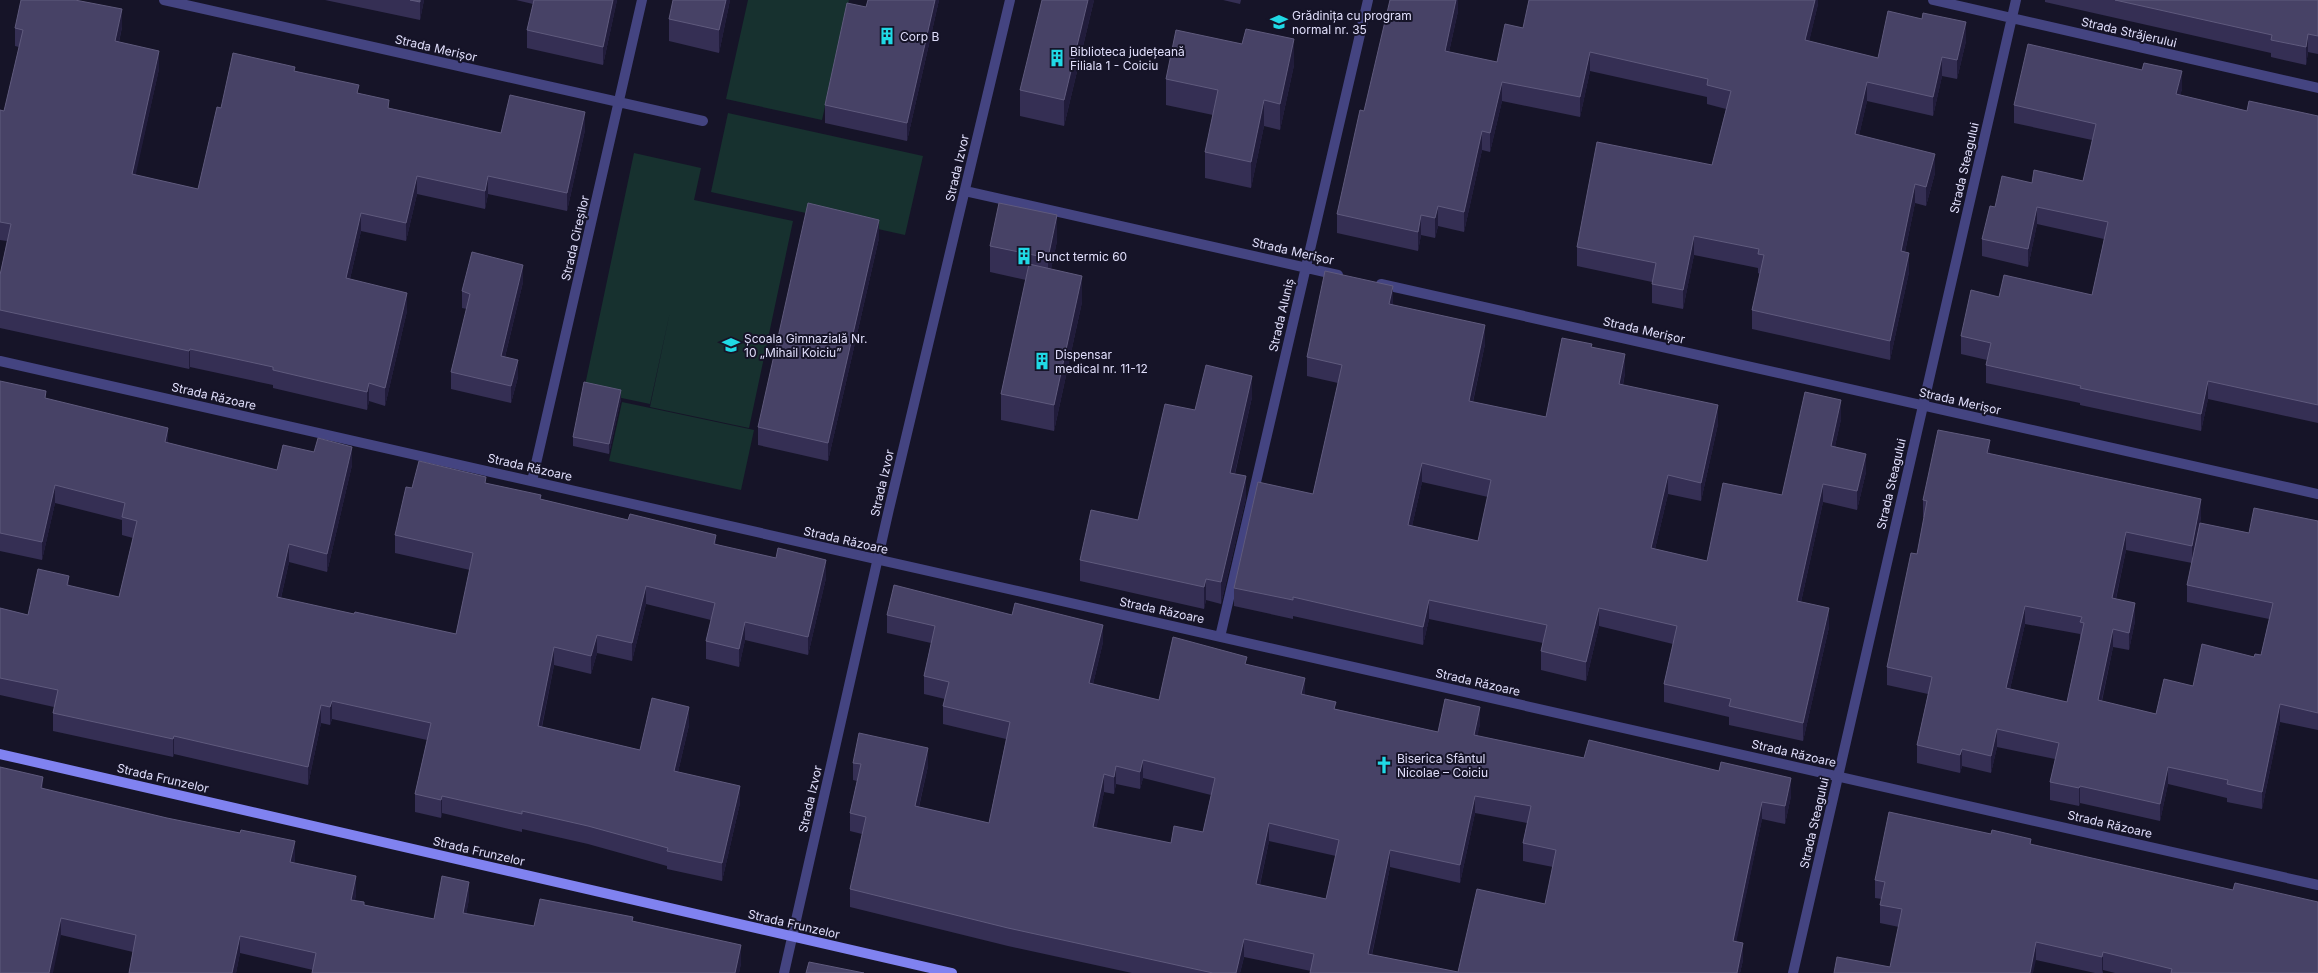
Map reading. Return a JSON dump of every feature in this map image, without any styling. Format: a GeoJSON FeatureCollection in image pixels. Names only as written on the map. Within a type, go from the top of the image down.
{"type":"FeatureCollection","features":[{"type":"Feature","properties":{"kind":"street","name":"Strada Merișor"},"geometry":{"type":"LineString","coordinates":[[164,0],[703,121]]}},
{"type":"Feature","properties":{"kind":"street","name":"Strada Cireșilor"},"geometry":{"type":"LineString","coordinates":[[532,481],[642,0]]}},
{"type":"Feature","properties":{"kind":"street","name":"Strada Izvor"},"geometry":{"type":"LineString","coordinates":[[784,973],[878,561],[1010,0]]}},
{"type":"Feature","properties":{"kind":"street","name":"Strada Aluniș"},"geometry":{"type":"LineString","coordinates":[[1220,637],[1368,0]]}},
{"type":"Feature","properties":{"kind":"street","name":"Strada Străjerului"},"geometry":{"type":"LineString","coordinates":[[1933,0],[2318,88]]}},
{"type":"Feature","properties":{"kind":"street","name":"Strada Steagului"},"geometry":{"type":"LineString","coordinates":[[1793,973],[2016,0]]}},
{"type":"Feature","properties":{"kind":"street","name":"Strada Merișor"},"geometry":{"type":"LineString","coordinates":[[965,191],[1345,276]]}},
{"type":"Feature","properties":{"kind":"street","name":"Strada Merișor"},"geometry":{"type":"LineString","coordinates":[[1368,282],[2318,494]]}},
{"type":"Feature","properties":{"kind":"street","name":"Strada Răzoare"},"geometry":{"type":"LineString","coordinates":[[0,361],[878,561],[2318,885]]}},
{"type":"Feature","properties":{"kind":"street","name":"Strada Frunzelor"},"geometry":{"type":"LineString","coordinates":[[0,754],[952,973]]}},
{"type":"Feature","properties":{"kind":"green space"},"geometry":{"type":"Polygon","coordinates":[[[748,0],[849,0],[822,120],[726,99],[748,0]]]}},
{"type":"Feature","properties":{"kind":"green space"},"geometry":{"type":"Polygon","coordinates":[[[728,113],[923,156],[905,235],[711,192],[728,113]]]}},
{"type":"Feature","properties":{"kind":"green space"},"geometry":{"type":"Polygon","coordinates":[[[634,153],[701,168],[694,200],[793,221],[749,428],[650,407],[670,312],[650,404],[584,390],[634,153]]]}},
{"type":"Feature","properties":{"kind":"green space"},"geometry":{"type":"Polygon","coordinates":[[[622,402],[754,430],[741,490],[609,461],[622,402]]]}},
{"type":"Feature","properties":{"kind":"building"},"geometry":{"type":"Polygon","coordinates":[[[21,0],[75,0],[122,9],[115,41],[159,51],[132,174],[198,189],[217,107],[221,108],[233,53],[295,67],[294,71],[359,85],[357,93],[389,100],[388,108],[501,133],[510,95],[585,112],[567,193],[488,176],[485,191],[417,176],[406,223],[361,213],[346,278],[407,293],[385,388],[369,383],[367,392],[273,370],[273,367],[190,349],[189,351],[0,310],[0,275],[11,224],[0,222],[0,110],[4,111],[23,30],[15,28],[21,0]]]}},
{"type":"Feature","properties":{"kind":"building"},"geometry":{"type":"Polygon","coordinates":[[[534,0],[613,0],[603,47],[527,30],[534,0]]]}},
{"type":"Feature","properties":{"kind":"building"},"geometry":{"type":"Polygon","coordinates":[[[673,0],[726,0],[719,30],[669,19],[673,0]]]}},
{"type":"Feature","properties":{"kind":"building"},"geometry":{"type":"Polygon","coordinates":[[[868,0],[935,0],[907,123],[825,105],[847,3],[866,7],[868,0]]]}},
{"type":"Feature","properties":{"kind":"building","name":"Biblioteca județeană Filiala 1 - Coiciu"},"geometry":{"type":"Polygon","coordinates":[[[1042,0],[1088,0],[1064,100],[1020,90],[1042,0]]]}},
{"type":"Feature","properties":{"kind":"building"},"geometry":{"type":"Polygon","coordinates":[[[1390,0],[1456,0],[1445,51],[1497,62],[1505,24],[1523,28],[1529,0],[1815,0],[1805,40],[1878,58],[1888,11],[1922,19],[1923,13],[1966,22],[1957,60],[1942,57],[1933,97],[1867,82],[1855,134],[1935,154],[1926,187],[1915,184],[1901,251],[1909,253],[1890,341],[1752,310],[1764,255],[1758,254],[1759,249],[1694,236],[1683,290],[1652,284],[1656,263],[1577,247],[1597,142],[1712,165],[1731,91],[1707,85],[1708,79],[1590,52],[1580,97],[1502,82],[1490,133],[1482,131],[1464,212],[1438,206],[1435,218],[1421,215],[1418,232],[1337,214],[1360,110],[1364,111],[1390,0]]]}},
{"type":"Feature","properties":{"kind":"building"},"geometry":{"type":"Polygon","coordinates":[[[2115,0],[2318,0],[2318,36],[2308,34],[2306,47],[2271,40],[2272,35],[2115,0]]]}},
{"type":"Feature","properties":{"kind":"building"},"geometry":{"type":"Polygon","coordinates":[[[1246,29],[1294,39],[1280,104],[1264,100],[1251,162],[1205,152],[1218,90],[1166,79],[1176,30],[1242,44],[1246,29]]]}},
{"type":"Feature","properties":{"kind":"building"},"geometry":{"type":"Polygon","coordinates":[[[2028,44],[2142,70],[2144,63],[2182,71],[2176,94],[2247,111],[2249,101],[2318,116],[2318,405],[2208,381],[2201,414],[2080,388],[2081,386],[1986,365],[1991,343],[1961,336],[1971,290],[1999,297],[2004,275],[2092,295],[2108,222],[2037,207],[2028,249],[1982,239],[1990,206],[1995,207],[2002,176],[2032,183],[2034,170],[2083,181],[2096,124],[2014,105],[2028,44]]]}},
{"type":"Feature","properties":{"kind":"building"},"geometry":{"type":"Polygon","coordinates":[[[808,203],[879,220],[828,443],[758,427],[808,203]]]}},
{"type":"Feature","properties":{"kind":"building"},"geometry":{"type":"Polygon","coordinates":[[[999,203],[1057,215],[1048,258],[990,246],[999,203]]]}},
{"type":"Feature","properties":{"kind":"building"},"geometry":{"type":"Polygon","coordinates":[[[472,252],[523,265],[501,356],[518,360],[511,386],[451,372],[470,294],[462,291],[472,252]]]}},
{"type":"Feature","properties":{"kind":"building","name":"Dispensar medical nr. 11-12"},"geometry":{"type":"Polygon","coordinates":[[[1029,264],[1082,276],[1054,405],[1001,394],[1029,264]]]}},
{"type":"Feature","properties":{"kind":"building"},"geometry":{"type":"Polygon","coordinates":[[[1325,271],[1393,286],[1389,304],[1485,325],[1469,401],[1546,417],[1562,338],[1592,344],[1591,347],[1625,354],[1619,384],[1718,405],[1701,483],[1668,475],[1651,548],[1707,561],[1723,483],[1782,495],[1805,392],[1841,400],[1831,446],[1866,454],[1857,491],[1823,484],[1797,601],[1829,608],[1803,723],[1729,706],[1731,699],[1664,684],[1677,626],[1599,608],[1586,662],[1541,651],[1547,625],[1429,600],[1423,627],[1293,597],[1293,600],[1234,588],[1258,482],[1313,494],[1342,365],[1307,357],[1325,271]],[[1422,463],[1408,525],[1478,541],[1491,480],[1422,463]]]}},
{"type":"Feature","properties":{"kind":"building"},"geometry":{"type":"Polygon","coordinates":[[[1206,365],[1252,376],[1230,473],[1246,476],[1221,582],[1206,579],[1204,587],[1080,560],[1091,510],[1138,520],[1165,404],[1195,410],[1206,365]]]}},
{"type":"Feature","properties":{"kind":"building"},"geometry":{"type":"Polygon","coordinates":[[[0,381],[46,391],[45,398],[168,428],[165,442],[277,470],[283,445],[314,452],[318,438],[352,447],[327,554],[289,544],[277,597],[354,614],[355,612],[456,634],[473,553],[395,535],[406,487],[412,488],[419,461],[486,477],[485,483],[541,495],[540,499],[628,520],[630,514],[716,535],[714,544],[776,558],[778,548],[826,560],[808,637],[745,622],[739,649],[706,641],[715,603],[646,586],[632,643],[597,635],[591,656],[554,647],[538,726],[640,750],[652,698],[689,707],[674,771],[740,786],[722,863],[667,851],[668,848],[588,826],[522,811],[522,814],[442,796],[441,800],[415,794],[431,723],[332,701],[330,707],[321,705],[308,767],[174,736],[173,739],[53,713],[58,690],[0,678],[0,608],[28,615],[38,569],[69,576],[67,585],[119,597],[137,521],[122,517],[125,503],[55,485],[42,542],[0,533],[0,381]]]}},
{"type":"Feature","properties":{"kind":"building"},"geometry":{"type":"Polygon","coordinates":[[[584,382],[621,390],[609,444],[573,437],[584,382]]]}},
{"type":"Feature","properties":{"kind":"building"},"geometry":{"type":"Polygon","coordinates":[[[1938,430],[1990,440],[1987,453],[2201,499],[2192,546],[2126,532],[2112,598],[2135,603],[2129,633],[2113,629],[2098,700],[2156,714],[2164,679],[2193,686],[2202,644],[2254,657],[2255,654],[2261,655],[2273,603],[2187,585],[2200,523],[2249,533],[2254,508],[2318,521],[2318,713],[2280,704],[2262,792],[2227,784],[2228,780],[2168,767],[2160,804],[2080,786],[2079,788],[2050,782],[2059,743],[1997,729],[1991,756],[1962,749],[1960,755],[1917,745],[1932,677],[1887,667],[1911,553],[1917,554],[1927,501],[1923,500],[1938,430]],[[2025,606],[2006,688],[2067,702],[2084,623],[2080,622],[2082,617],[2025,606]]]}},
{"type":"Feature","properties":{"kind":"building"},"geometry":{"type":"Polygon","coordinates":[[[894,585],[1012,615],[1015,603],[1103,625],[1089,683],[1159,700],[1173,637],[1247,657],[1245,664],[1305,678],[1301,694],[1336,702],[1334,709],[1438,732],[1445,699],[1480,707],[1474,735],[1584,758],[1589,740],[1719,771],[1721,762],[1791,778],[1785,806],[1762,802],[1733,941],[1743,943],[1737,973],[1310,973],[1314,954],[1244,939],[1236,973],[1213,973],[1008,928],[850,889],[866,817],[850,813],[861,764],[853,763],[859,733],[928,748],[915,806],[989,823],[1010,722],[943,706],[949,682],[924,676],[935,626],[887,615],[894,585]],[[1143,760],[1140,772],[1116,766],[1114,777],[1104,774],[1093,827],[1171,843],[1174,826],[1203,832],[1215,778],[1143,760]],[[1475,796],[1460,865],[1390,850],[1368,954],[1458,972],[1477,889],[1545,904],[1556,850],[1523,843],[1531,806],[1475,796]],[[1269,823],[1256,884],[1326,899],[1339,840],[1269,823]]]}},
{"type":"Feature","properties":{"kind":"building"},"geometry":{"type":"Polygon","coordinates":[[[0,767],[43,777],[41,788],[167,818],[240,833],[241,830],[295,841],[290,862],[356,876],[351,900],[364,902],[364,905],[434,919],[442,876],[469,882],[463,913],[534,926],[540,899],[633,917],[632,921],[741,945],[735,973],[312,973],[316,953],[240,936],[232,973],[129,973],[136,935],[61,918],[49,973],[0,973],[0,767]]]}},
{"type":"Feature","properties":{"kind":"building"},"geometry":{"type":"Polygon","coordinates":[[[1889,812],[1991,834],[1992,830],[2031,839],[2030,844],[2233,890],[2235,883],[2318,902],[2318,973],[2171,973],[2172,969],[2103,952],[2102,957],[2036,942],[2030,973],[1834,973],[1837,957],[1890,967],[1902,909],[1880,905],[1885,882],[1875,880],[1889,812]]]}},
{"type":"Feature","properties":{"kind":"building"},"geometry":{"type":"Polygon","coordinates":[[[809,962],[864,973],[806,973],[809,962]]]}},
{"type":"Feature","properties":{"kind":"place","name":"Grădinița cu program normal nr. 35"},"geometry":{"type":"Point","coordinates":[1279,22]}},
{"type":"Feature","properties":{"kind":"place","name":"Corp B"},"geometry":{"type":"Point","coordinates":[887,36]}},
{"type":"Feature","properties":{"kind":"place","name":"Biblioteca județeană Filiala 1 - Coiciu"},"geometry":{"type":"Point","coordinates":[1057,58]}},
{"type":"Feature","properties":{"kind":"place","name":"Punct termic 60"},"geometry":{"type":"Point","coordinates":[1024,256]}},
{"type":"Feature","properties":{"kind":"place","name":"Școala Gimnazială Nr. 10 „Mihail Koiciu”"},"geometry":{"type":"Point","coordinates":[731,345]}},
{"type":"Feature","properties":{"kind":"place","name":"Dispensar medical nr. 11-12"},"geometry":{"type":"Point","coordinates":[1042,361]}},
{"type":"Feature","properties":{"kind":"place","name":"Biserica Sfântul Nicolae – Coiciu"},"geometry":{"type":"Point","coordinates":[1384,765]}}]}
